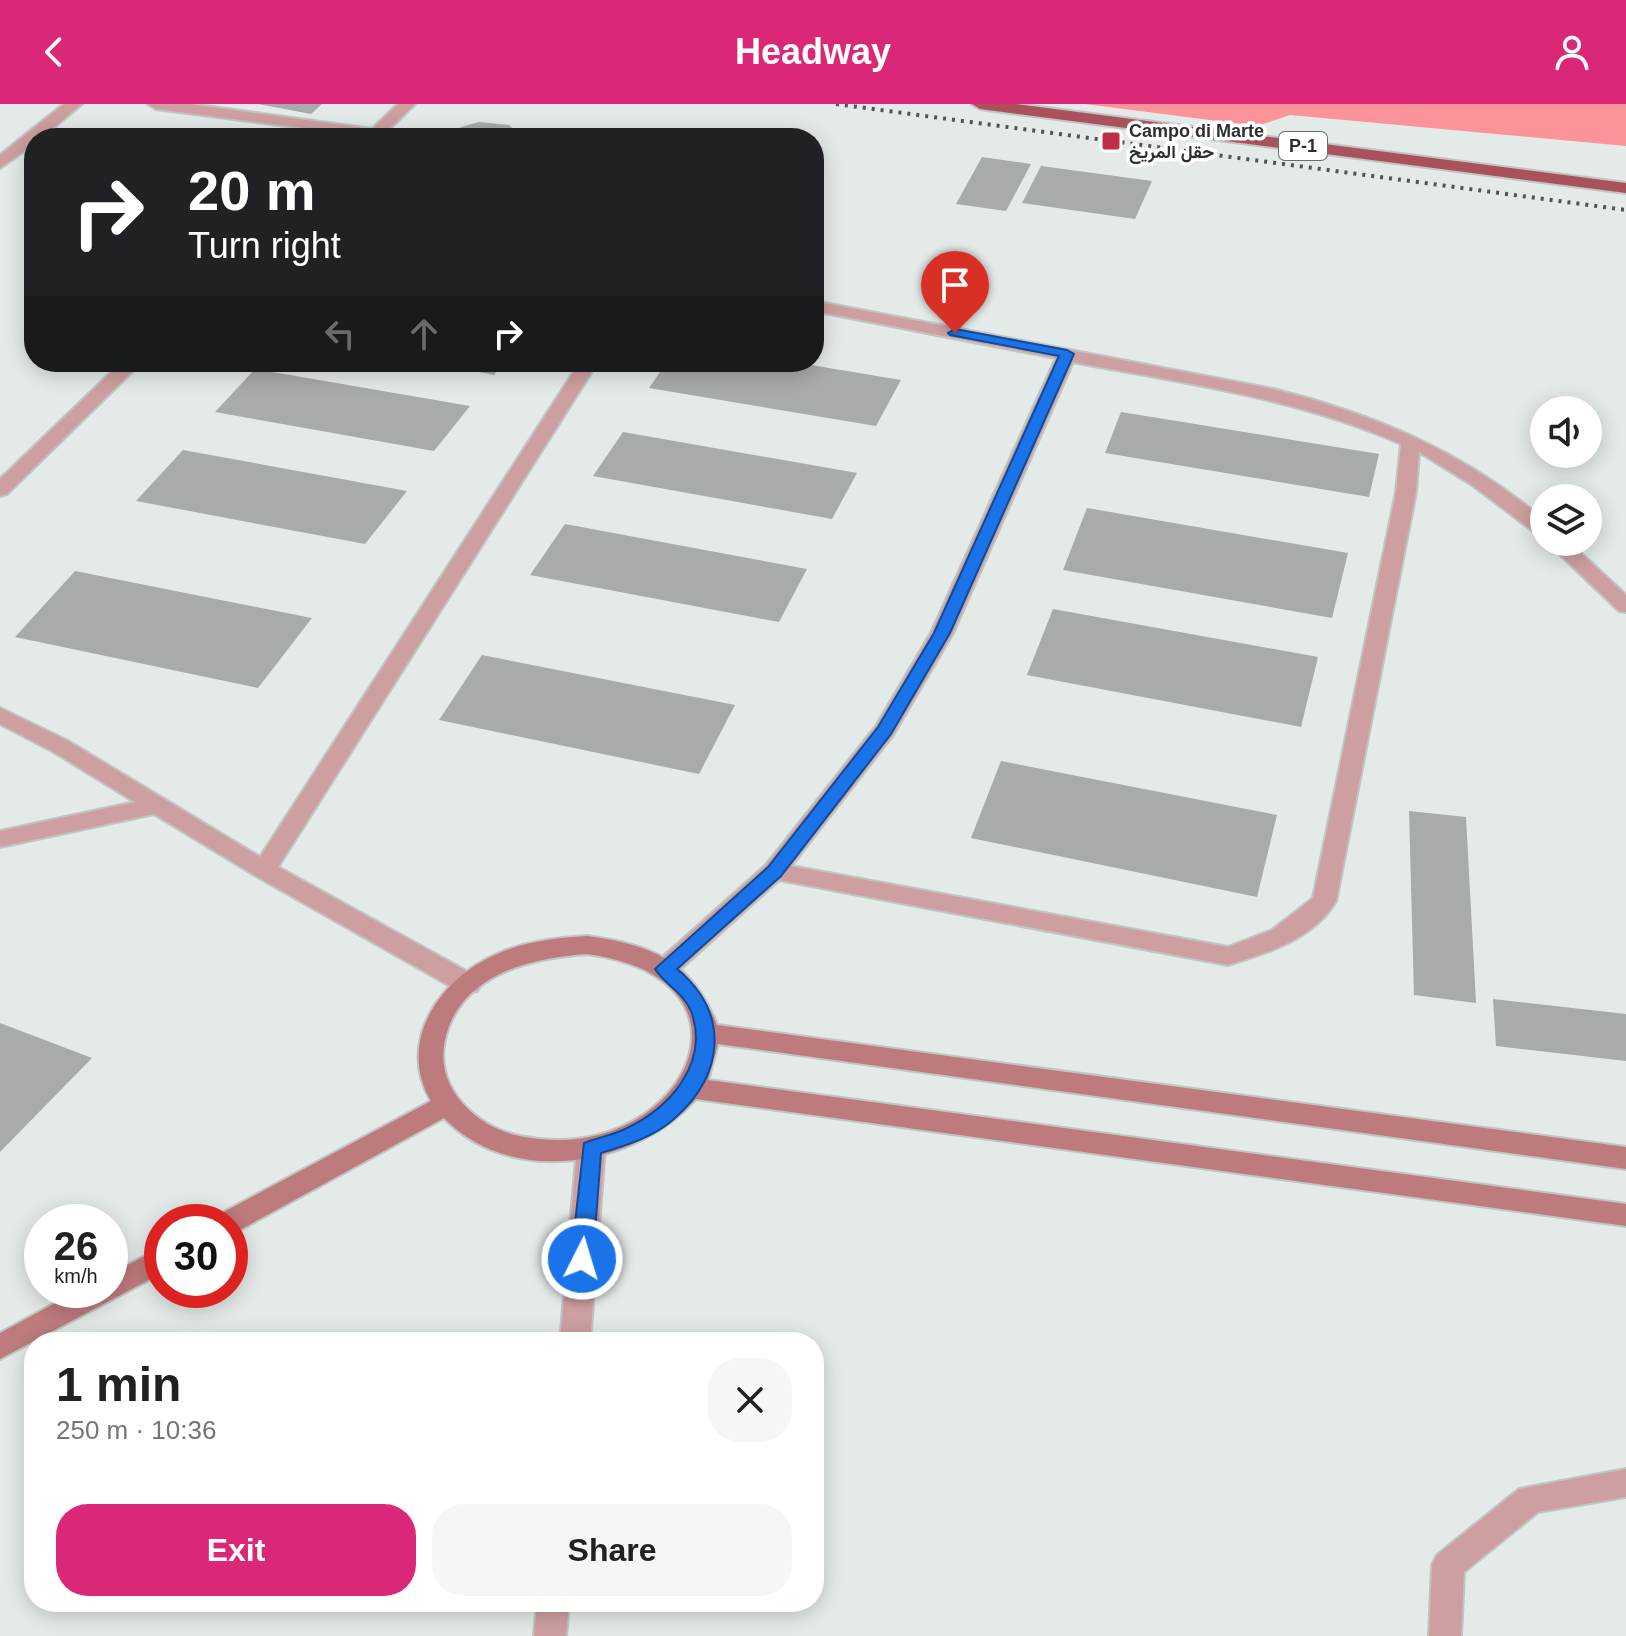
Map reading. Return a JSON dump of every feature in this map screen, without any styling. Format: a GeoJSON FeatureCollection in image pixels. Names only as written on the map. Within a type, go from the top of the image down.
{"type":"FeatureCollection","features":[{"type":"Feature","properties":{"kind":"highway","name":"P-1"},"geometry":{"type":"LineString","coordinates":[[980,104],[1626,188]]}},
{"type":"Feature","properties":{"kind":"main road"},"geometry":{"type":"LineString","coordinates":[[587,945],[629,952],[665,969],[686,986],[699,1008],[706,1033],[703,1061],[691,1088],[655,1121],[632,1135],[591,1148],[548,1151],[507,1145],[472,1128],[446,1105],[432,1075],[431,1043],[444,1010],[468,984],[503,961],[544,948],[587,945]]}},
{"type":"Feature","properties":{"kind":"main road"},"geometry":{"type":"LineString","coordinates":[[706,1033],[1626,1158]]}},
{"type":"Feature","properties":{"kind":"main road"},"geometry":{"type":"LineString","coordinates":[[691,1088],[1626,1215]]}},
{"type":"Feature","properties":{"kind":"main road"},"geometry":{"type":"LineString","coordinates":[[248,1212],[446,1105]]}},
{"type":"Feature","properties":{"kind":"main road"},"geometry":{"type":"LineString","coordinates":[[28,1332],[73,1308]]}},
{"type":"Feature","properties":{"kind":"main road"},"geometry":{"type":"LineString","coordinates":[[0,1347],[24,1334]]}},
{"type":"Feature","properties":{"kind":"street"},"geometry":{"type":"LineString","coordinates":[[44,128],[74,104]]}},
{"type":"Feature","properties":{"kind":"street"},"geometry":{"type":"LineString","coordinates":[[156,104],[319,128]]}},
{"type":"Feature","properties":{"kind":"street"},"geometry":{"type":"LineString","coordinates":[[382,128],[407,104]]}},
{"type":"Feature","properties":{"kind":"street"},"geometry":{"type":"LineString","coordinates":[[0,163],[24,144]]}},
{"type":"Feature","properties":{"kind":"street"},"geometry":{"type":"LineString","coordinates":[[824,308],[1273,395],[1411,440],[1459,468],[1530,520]]}},
{"type":"Feature","properties":{"kind":"street"},"geometry":{"type":"LineString","coordinates":[[665,969],[774,871],[885,730],[942,633],[1067,354]]}},
{"type":"Feature","properties":{"kind":"street"},"geometry":{"type":"LineString","coordinates":[[0,490],[123,372]]}},
{"type":"Feature","properties":{"kind":"street"},"geometry":{"type":"LineString","coordinates":[[264,870],[583,372]]}},
{"type":"Feature","properties":{"kind":"street"},"geometry":{"type":"LineString","coordinates":[[774,871],[1228,956],[1271,944],[1298,926],[1324,901],[1406,492],[1411,440]]}},
{"type":"Feature","properties":{"kind":"street"},"geometry":{"type":"LineString","coordinates":[[1572,556],[1626,606]]}},
{"type":"Feature","properties":{"kind":"street"},"geometry":{"type":"LineString","coordinates":[[0,715],[60,746],[264,870],[468,984]]}},
{"type":"Feature","properties":{"kind":"street"},"geometry":{"type":"LineString","coordinates":[[0,839],[159,805]]}},
{"type":"Feature","properties":{"kind":"street"},"geometry":{"type":"LineString","coordinates":[[576,1332],[591,1148]]}},
{"type":"Feature","properties":{"kind":"street"},"geometry":{"type":"LineString","coordinates":[[1445,1636],[1448,1565],[1530,1499],[1626,1483]]}},
{"type":"Feature","properties":{"kind":"street"},"geometry":{"type":"LineString","coordinates":[[550,1636],[552,1612]]}},
{"type":"Feature","properties":{"kind":"shaded area"},"geometry":{"type":"Polygon","coordinates":[[[1085,104],[1626,104],[1626,146],[1290,115],[1257,126],[1085,104]]]}},
{"type":"Feature","properties":{"kind":"building"},"geometry":{"type":"Polygon","coordinates":[[[258,104],[322,104],[311,114],[258,104]]]}},
{"type":"Feature","properties":{"kind":"building"},"geometry":{"type":"Polygon","coordinates":[[[479,122],[512,128],[460,128],[479,122]]]}},
{"type":"Feature","properties":{"kind":"building"},"geometry":{"type":"Polygon","coordinates":[[[982,157],[1031,164],[1006,211],[956,204],[982,157]]]}},
{"type":"Feature","properties":{"kind":"building"},"geometry":{"type":"Polygon","coordinates":[[[1041,166],[1152,181],[1135,219],[1022,203],[1041,166]]]}},
{"type":"Feature","properties":{"kind":"building"},"geometry":{"type":"Polygon","coordinates":[[[824,367],[901,380],[876,426],[649,388],[660,372],[824,372],[824,367]]]}},
{"type":"Feature","properties":{"kind":"building"},"geometry":{"type":"Polygon","coordinates":[[[252,372],[272,372],[470,406],[434,451],[215,412],[252,372]]]}},
{"type":"Feature","properties":{"kind":"building"},"geometry":{"type":"Polygon","coordinates":[[[1121,412],[1379,454],[1369,497],[1105,453],[1121,412]]]}},
{"type":"Feature","properties":{"kind":"building"},"geometry":{"type":"Polygon","coordinates":[[[623,432],[857,473],[832,519],[593,476],[623,432]]]}},
{"type":"Feature","properties":{"kind":"building"},"geometry":{"type":"Polygon","coordinates":[[[183,450],[407,491],[365,544],[136,501],[183,450]]]}},
{"type":"Feature","properties":{"kind":"building"},"geometry":{"type":"Polygon","coordinates":[[[1087,508],[1348,553],[1332,618],[1063,570],[1087,508]]]}},
{"type":"Feature","properties":{"kind":"building"},"geometry":{"type":"Polygon","coordinates":[[[565,524],[807,569],[779,622],[530,575],[565,524]]]}},
{"type":"Feature","properties":{"kind":"building"},"geometry":{"type":"Polygon","coordinates":[[[75,571],[312,618],[258,688],[15,637],[75,571]]]}},
{"type":"Feature","properties":{"kind":"building"},"geometry":{"type":"Polygon","coordinates":[[[1053,609],[1318,657],[1301,727],[1027,675],[1053,609]]]}},
{"type":"Feature","properties":{"kind":"building"},"geometry":{"type":"Polygon","coordinates":[[[482,655],[735,705],[699,774],[439,720],[482,655]]]}},
{"type":"Feature","properties":{"kind":"building"},"geometry":{"type":"Polygon","coordinates":[[[1001,761],[1277,815],[1257,897],[971,838],[1001,761]]]}},
{"type":"Feature","properties":{"kind":"building"},"geometry":{"type":"Polygon","coordinates":[[[1409,811],[1466,817],[1476,1003],[1414,995],[1409,811]]]}},
{"type":"Feature","properties":{"kind":"building"},"geometry":{"type":"Polygon","coordinates":[[[1493,999],[1626,1014],[1626,1061],[1496,1046],[1493,999]]]}},
{"type":"Feature","properties":{"kind":"building"},"geometry":{"type":"Polygon","coordinates":[[[0,1023],[92,1058],[0,1152],[0,1023]]]}},
{"type":"Feature","properties":{"kind":"railway"},"geometry":{"type":"LineString","coordinates":[[836,104],[1626,210]]}},
{"type":"Feature","properties":{"kind":"place","name":"Campo di Marte حقل المريخ"},"geometry":{"type":"Point","coordinates":[1111,141]}},
{"type":"Feature","properties":{"kind":"route"},"geometry":{"type":"LineString","coordinates":[[582,1259],[591,1148],[632,1135],[666,1114],[691,1088],[703,1061],[706,1033],[699,1008],[686,986],[665,969],[774,871],[885,730],[942,633],[1067,354],[955,333]]}}]}
